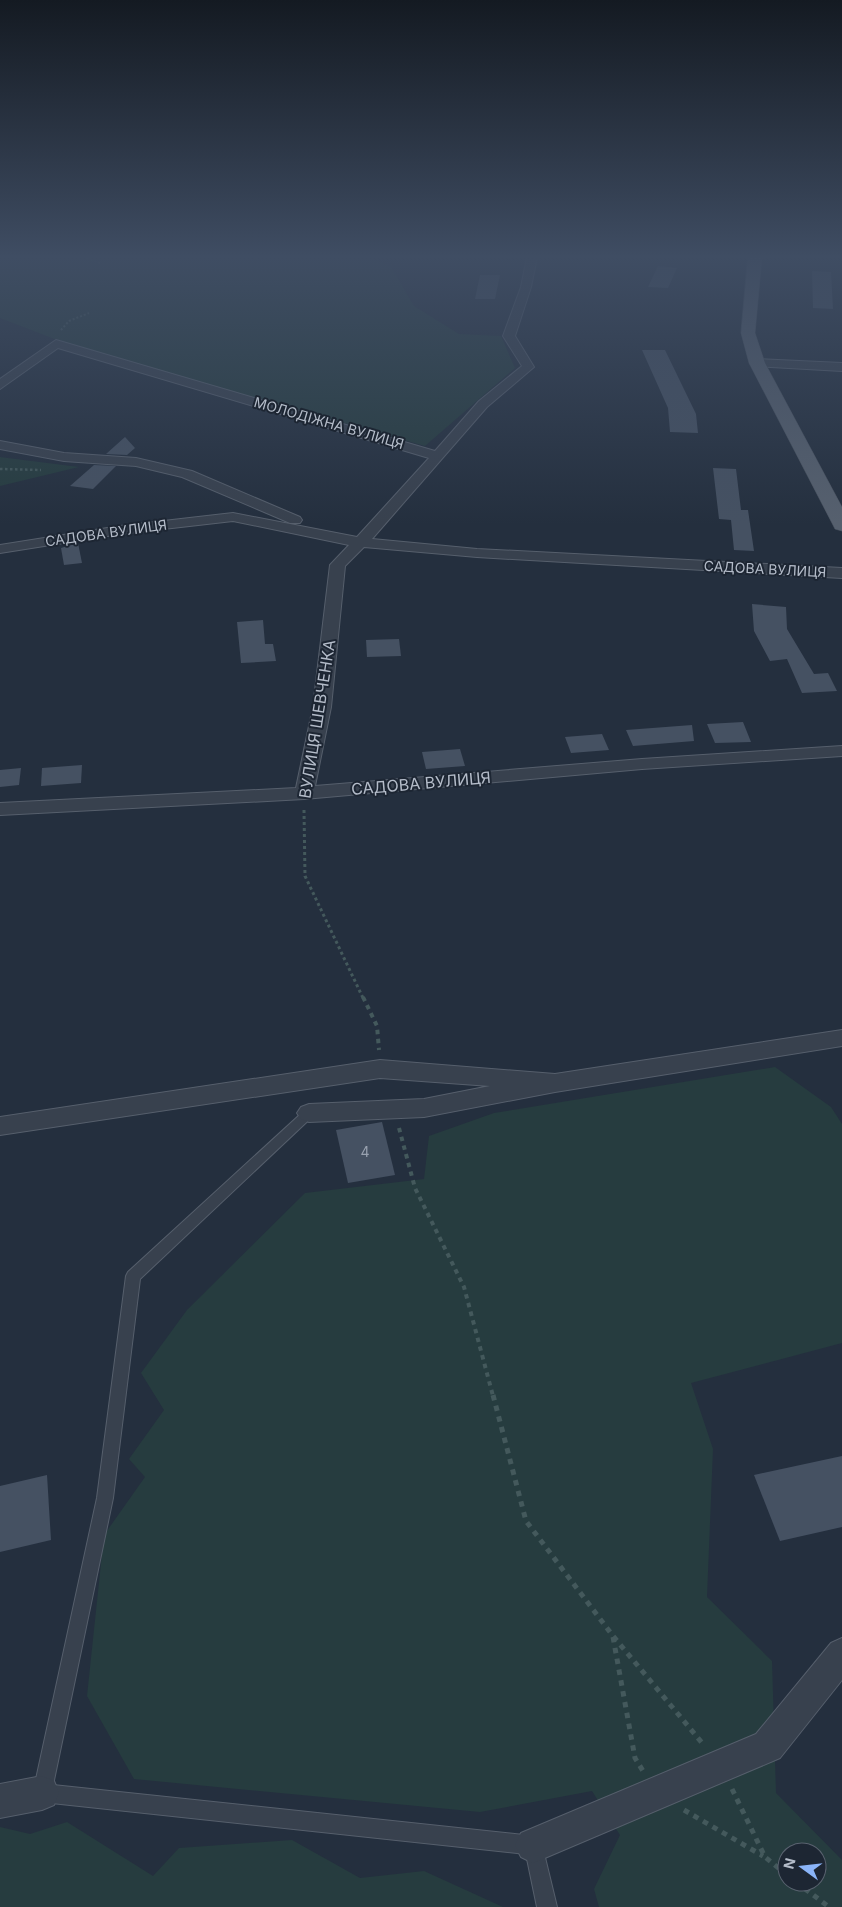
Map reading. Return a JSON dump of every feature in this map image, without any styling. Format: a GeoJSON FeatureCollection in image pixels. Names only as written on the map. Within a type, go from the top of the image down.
{"type":"FeatureCollection","features":[{"type":"Feature","properties":{"kind":"main road"},"geometry":{"type":"LineString","coordinates":[[752,346],[757,363],[842,525]]}},
{"type":"Feature","properties":{"kind":"street"},"geometry":{"type":"LineString","coordinates":[[0,385],[53,346]]}},
{"type":"Feature","properties":{"kind":"street","name":"МОЛОДІЖНА ВУЛИЦЯ"},"geometry":{"type":"LineString","coordinates":[[63,346],[438,456]]}},
{"type":"Feature","properties":{"kind":"street"},"geometry":{"type":"LineString","coordinates":[[359,542],[483,404],[528,368],[514,346]]}},
{"type":"Feature","properties":{"kind":"street"},"geometry":{"type":"LineString","coordinates":[[757,363],[842,367]]}},
{"type":"Feature","properties":{"kind":"street"},"geometry":{"type":"LineString","coordinates":[[0,445],[64,457],[136,462],[178,472],[253,501],[322,534]]}},
{"type":"Feature","properties":{"kind":"street"},"geometry":{"type":"LineString","coordinates":[[233,517],[253,501]]}},
{"type":"Feature","properties":{"kind":"street","name":"САДОВА ВУЛИЦЯ"},"geometry":{"type":"LineString","coordinates":[[0,549],[120,530],[233,517],[359,542],[477,554],[842,573]]}},
{"type":"Feature","properties":{"kind":"street","name":"ВУЛИЦЯ ШЕВЧЕНКА"},"geometry":{"type":"LineString","coordinates":[[304,793],[322,708],[338,565],[359,542]]}},
{"type":"Feature","properties":{"kind":"street","name":"САДОВА ВУЛИЦЯ"},"geometry":{"type":"LineString","coordinates":[[0,809],[304,793],[642,764],[842,751]]}},
{"type":"Feature","properties":{"kind":"street"},"geometry":{"type":"LineString","coordinates":[[309,1113],[424,1108],[555,1083],[842,1038]]}},
{"type":"Feature","properties":{"kind":"street"},"geometry":{"type":"LineString","coordinates":[[0,1126],[380,1069],[555,1083]]}},
{"type":"Feature","properties":{"kind":"street"},"geometry":{"type":"LineString","coordinates":[[533,1845],[768,1746],[842,1654]]}},
{"type":"Feature","properties":{"kind":"street"},"geometry":{"type":"LineString","coordinates":[[0,1801],[42,1793]]}},
{"type":"Feature","properties":{"kind":"lane"},"geometry":{"type":"LineString","coordinates":[[309,1113],[133,1276],[105,1498],[42,1793],[533,1845],[547,1907]]}},
{"type":"Feature","properties":{"kind":"path","name":"ВУЛИЦЯ ШЕВЧЕНКА"},"geometry":{"type":"LineString","coordinates":[[304,793],[305,876],[377,1026],[380,1069]]}},
{"type":"Feature","properties":{"kind":"path"},"geometry":{"type":"LineString","coordinates":[[394,1109],[415,1188],[464,1287],[526,1521],[613,1636],[721,1766],[765,1857],[777,1867]]}},
{"type":"Feature","properties":{"kind":"path"},"geometry":{"type":"LineString","coordinates":[[809,1892],[829,1907]]}},
{"type":"Feature","properties":{"kind":"green space"},"geometry":{"type":"Polygon","coordinates":[[[73,346],[505,346],[515,368],[425,446],[73,346]]]}},
{"type":"Feature","properties":{"kind":"green space"},"geometry":{"type":"Polygon","coordinates":[[[0,457],[79,467],[0,486],[0,457]]]}},
{"type":"Feature","properties":{"kind":"green space"},"geometry":{"type":"Polygon","coordinates":[[[775,1067],[831,1107],[842,1124],[842,1343],[691,1383],[713,1449],[707,1597],[772,1661],[776,1793],[824,1842],[777,1842],[777,1892],[827,1892],[827,1845],[842,1860],[842,1907],[599,1907],[594,1889],[620,1835],[592,1791],[480,1812],[134,1779],[87,1696],[104,1535],[145,1477],[129,1459],[164,1410],[141,1373],[187,1310],[305,1193],[424,1179],[429,1136],[494,1113],[775,1067]]]}},
{"type":"Feature","properties":{"kind":"green space"},"geometry":{"type":"Polygon","coordinates":[[[67,1822],[153,1876],[179,1848],[292,1840],[360,1878],[424,1871],[503,1907],[0,1907],[0,1827],[30,1834],[67,1822]]]}},
{"type":"Feature","properties":{"kind":"building"},"geometry":{"type":"Polygon","coordinates":[[[642,350],[665,350],[696,414],[698,433],[670,432],[668,408],[642,350]]]}},
{"type":"Feature","properties":{"kind":"building"},"geometry":{"type":"Polygon","coordinates":[[[125,437],[135,448],[127,455],[106,454],[125,437]]]}},
{"type":"Feature","properties":{"kind":"building"},"geometry":{"type":"Polygon","coordinates":[[[94,465],[116,466],[93,489],[70,486],[94,465]]]}},
{"type":"Feature","properties":{"kind":"building"},"geometry":{"type":"Polygon","coordinates":[[[713,468],[736,469],[741,510],[748,510],[754,551],[734,550],[731,520],[719,519],[713,468]]]}},
{"type":"Feature","properties":{"kind":"building"},"geometry":{"type":"Polygon","coordinates":[[[78,543],[82,563],[64,565],[61,548],[78,543]]]}},
{"type":"Feature","properties":{"kind":"building"},"geometry":{"type":"Polygon","coordinates":[[[752,604],[786,607],[787,629],[814,674],[828,673],[837,691],[802,693],[787,659],[770,661],[754,631],[752,604]]]}},
{"type":"Feature","properties":{"kind":"building"},"geometry":{"type":"Polygon","coordinates":[[[263,620],[265,644],[273,644],[276,661],[241,663],[237,622],[263,620]]]}},
{"type":"Feature","properties":{"kind":"building"},"geometry":{"type":"Polygon","coordinates":[[[399,639],[401,656],[367,657],[366,640],[399,639]]]}},
{"type":"Feature","properties":{"kind":"building"},"geometry":{"type":"Polygon","coordinates":[[[743,722],[751,742],[715,743],[707,724],[743,722]]]}},
{"type":"Feature","properties":{"kind":"building"},"geometry":{"type":"Polygon","coordinates":[[[692,725],[694,741],[633,746],[626,730],[692,725]]]}},
{"type":"Feature","properties":{"kind":"building"},"geometry":{"type":"Polygon","coordinates":[[[602,734],[609,750],[571,753],[565,737],[602,734]]]}},
{"type":"Feature","properties":{"kind":"building"},"geometry":{"type":"Polygon","coordinates":[[[460,749],[465,766],[426,769],[422,752],[460,749]]]}},
{"type":"Feature","properties":{"kind":"building"},"geometry":{"type":"Polygon","coordinates":[[[82,765],[81,783],[41,786],[42,768],[82,765]]]}},
{"type":"Feature","properties":{"kind":"building"},"geometry":{"type":"Polygon","coordinates":[[[21,768],[19,785],[0,787],[0,770],[21,768]]]}},
{"type":"Feature","properties":{"kind":"building"},"geometry":{"type":"Polygon","coordinates":[[[382,1122],[395,1175],[348,1183],[336,1130],[382,1122]]]}},
{"type":"Feature","properties":{"kind":"building"},"geometry":{"type":"Polygon","coordinates":[[[842,1456],[842,1527],[780,1541],[754,1475],[842,1456]]]}},
{"type":"Feature","properties":{"kind":"building"},"geometry":{"type":"Polygon","coordinates":[[[47,1475],[51,1540],[0,1552],[0,1486],[47,1475]]]}}]}
